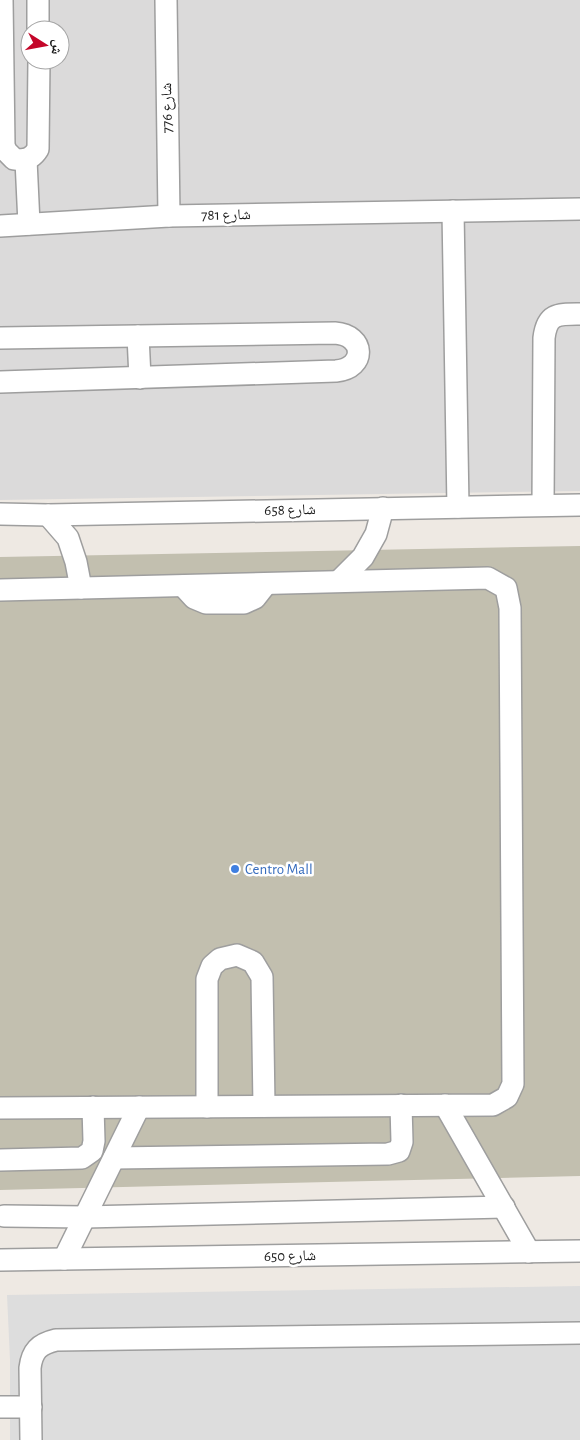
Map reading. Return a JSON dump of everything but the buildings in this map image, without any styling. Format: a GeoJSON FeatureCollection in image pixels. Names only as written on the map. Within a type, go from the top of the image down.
{"type":"FeatureCollection","features":[{"type":"Feature","properties":{"kind":"street"},"geometry":{"type":"LineString","coordinates":[[2,0],[4,145],[6,151],[14,159],[26,160],[35,154],[39,144],[38,70]]}},
{"type":"Feature","properties":{"kind":"street"},"geometry":{"type":"LineString","coordinates":[[38,0],[38,20]]}},
{"type":"Feature","properties":{"kind":"street","name":"شارع 776"},"geometry":{"type":"LineString","coordinates":[[166,0],[169,216]]}},
{"type":"Feature","properties":{"kind":"street"},"geometry":{"type":"LineString","coordinates":[[26,160],[29,224]]}},
{"type":"Feature","properties":{"kind":"street","name":"شارع 781"},"geometry":{"type":"LineString","coordinates":[[0,226],[169,216],[580,209]]}},
{"type":"Feature","properties":{"kind":"street"},"geometry":{"type":"LineString","coordinates":[[452,211],[458,507]]}},
{"type":"Feature","properties":{"kind":"street"},"geometry":{"type":"LineString","coordinates":[[543,505],[545,327],[551,318],[560,314],[580,314]]}},
{"type":"Feature","properties":{"kind":"street"},"geometry":{"type":"LineString","coordinates":[[0,338],[344,334],[351,337],[356,343],[359,352],[357,360],[345,370],[0,382]]}},
{"type":"Feature","properties":{"kind":"street"},"geometry":{"type":"LineString","coordinates":[[138,336],[140,378]]}},
{"type":"Feature","properties":{"kind":"street","name":"شارع 658"},"geometry":{"type":"LineString","coordinates":[[0,514],[48,515],[580,505]]}},
{"type":"Feature","properties":{"kind":"street"},"geometry":{"type":"LineString","coordinates":[[340,581],[362,557],[376,534],[383,508]]}},
{"type":"Feature","properties":{"kind":"street"},"geometry":{"type":"LineString","coordinates":[[48,515],[68,538],[76,562],[81,588]]}},
{"type":"Feature","properties":{"kind":"street"},"geometry":{"type":"LineString","coordinates":[[0,590],[183,586],[194,598],[206,603],[244,603],[255,598],[266,584],[488,578],[506,588],[510,608],[513,1084],[507,1097],[493,1105],[0,1108]]}},
{"type":"Feature","properties":{"kind":"street"},"geometry":{"type":"LineString","coordinates":[[207,1107],[207,979],[212,966],[220,959],[238,955],[253,962],[262,977],[264,1106]]}},
{"type":"Feature","properties":{"kind":"street"},"geometry":{"type":"LineString","coordinates":[[114,1158],[388,1154],[399,1151],[402,1142],[401,1105]]}},
{"type":"Feature","properties":{"kind":"street"},"geometry":{"type":"LineString","coordinates":[[445,1105],[529,1252]]}},
{"type":"Feature","properties":{"kind":"street"},"geometry":{"type":"LineString","coordinates":[[0,1160],[82,1158],[92,1151],[94,1140],[93,1107]]}},
{"type":"Feature","properties":{"kind":"street"},"geometry":{"type":"LineString","coordinates":[[64,1259],[139,1107]]}},
{"type":"Feature","properties":{"kind":"street"},"geometry":{"type":"LineString","coordinates":[[4,1216],[86,1217],[504,1207]]}},
{"type":"Feature","properties":{"kind":"street","name":"شارع 650"},"geometry":{"type":"LineString","coordinates":[[0,1260],[580,1251]]}},
{"type":"Feature","properties":{"kind":"street"},"geometry":{"type":"LineString","coordinates":[[31,1440],[32,1358],[37,1348],[45,1342],[56,1340],[580,1333]]}},
{"type":"Feature","properties":{"kind":"street"},"geometry":{"type":"LineString","coordinates":[[0,1407],[31,1407]]}},
{"type":"Feature","properties":{"kind":"shaded area"},"geometry":{"type":"Polygon","coordinates":[[[0,0],[580,0],[580,491],[0,500],[0,0]]]}},
{"type":"Feature","properties":{"kind":"shaded area"},"geometry":{"type":"Polygon","coordinates":[[[580,546],[580,1176],[0,1190],[0,557],[580,546]]]}},
{"type":"Feature","properties":{"kind":"shaded area"},"geometry":{"type":"Polygon","coordinates":[[[580,1286],[580,1440],[10,1440],[10,1360],[7,1295],[580,1286]]]}},
{"type":"Feature","properties":{"kind":"place","name":"Centro Mall"},"geometry":{"type":"Point","coordinates":[235,869]}}]}
